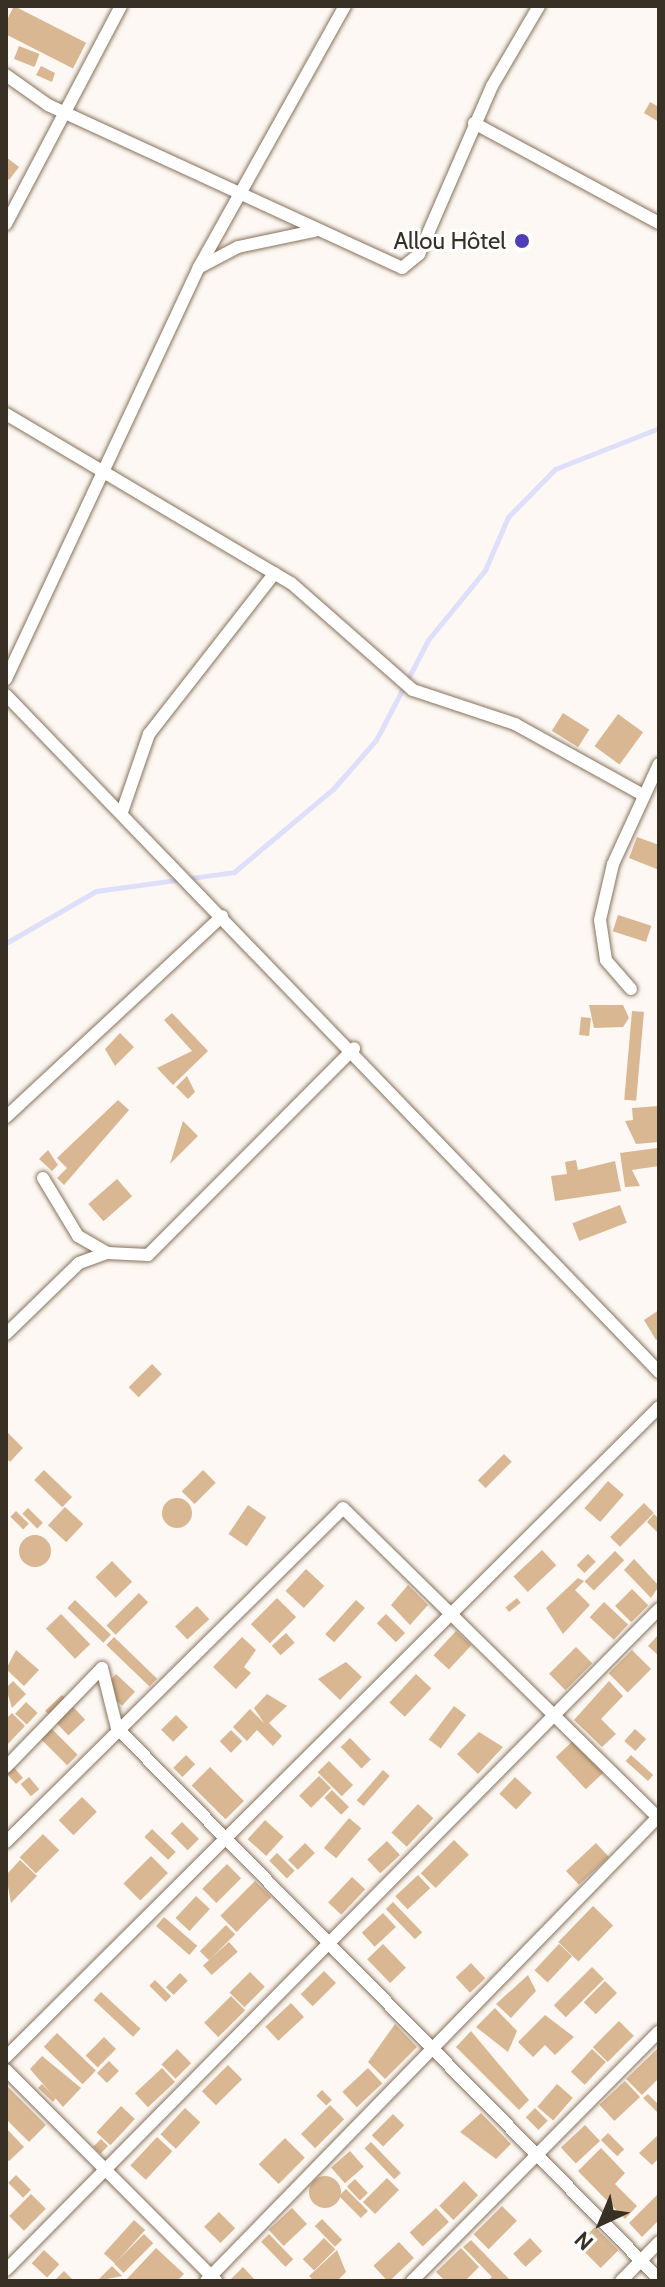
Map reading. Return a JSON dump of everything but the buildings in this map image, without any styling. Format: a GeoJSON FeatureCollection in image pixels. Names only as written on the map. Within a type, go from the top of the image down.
{"type":"FeatureCollection","features":[{"type":"Feature","properties":{"kind":"street"},"geometry":{"type":"LineString","coordinates":[[6,224],[121,6]]}},
{"type":"Feature","properties":{"kind":"street"},"geometry":{"type":"LineString","coordinates":[[6,679],[99,469],[199,267],[345,6]]}},
{"type":"Feature","properties":{"kind":"street"},"geometry":{"type":"LineString","coordinates":[[6,75],[66,114],[393,266],[410,263],[474,123],[539,6]]}},
{"type":"Feature","properties":{"kind":"street"},"geometry":{"type":"LineString","coordinates":[[474,123],[659,223]]}},
{"type":"Feature","properties":{"kind":"street"},"geometry":{"type":"LineString","coordinates":[[199,267],[238,247],[314,231]]}},
{"type":"Feature","properties":{"kind":"street"},"geometry":{"type":"LineString","coordinates":[[6,414],[275,573],[413,690],[515,724],[643,795]]}},
{"type":"Feature","properties":{"kind":"street"},"geometry":{"type":"LineString","coordinates":[[122,812],[149,734],[275,573]]}},
{"type":"Feature","properties":{"kind":"street"},"geometry":{"type":"LineString","coordinates":[[6,695],[354,1048],[659,1372]]}},
{"type":"Feature","properties":{"kind":"street"},"geometry":{"type":"LineString","coordinates":[[631,989],[606,960],[600,920],[613,864],[659,764]]}},
{"type":"Feature","properties":{"kind":"street"},"geometry":{"type":"LineString","coordinates":[[6,1117],[222,916]]}},
{"type":"Feature","properties":{"kind":"street"},"geometry":{"type":"LineString","coordinates":[[6,1334],[79,1263],[107,1253],[148,1255],[354,1048]]}},
{"type":"Feature","properties":{"kind":"street"},"geometry":{"type":"LineString","coordinates":[[43,1178],[78,1236],[107,1253]]}},
{"type":"Feature","properties":{"kind":"street"},"geometry":{"type":"LineString","coordinates":[[6,2057],[222,1836],[659,1407]]}},
{"type":"Feature","properties":{"kind":"street"},"geometry":{"type":"LineString","coordinates":[[6,1842],[117,1728],[343,1508],[449,1616],[659,1818],[211,2279],[6,2070]]}},
{"type":"Feature","properties":{"kind":"street"},"geometry":{"type":"LineString","coordinates":[[6,2270],[332,1945],[659,1609]]}},
{"type":"Feature","properties":{"kind":"street"},"geometry":{"type":"LineString","coordinates":[[6,1767],[102,1668],[117,1728],[659,2279]]}},
{"type":"Feature","properties":{"kind":"street"},"geometry":{"type":"LineString","coordinates":[[412,2281],[659,2031]]}},
{"type":"Feature","properties":{"kind":"street"},"geometry":{"type":"LineString","coordinates":[[621,2281],[659,2242]]}},
{"type":"Feature","properties":{"kind":"waterway"},"geometry":{"type":"LineString","coordinates":[[6,943],[96,891],[234,872],[333,789],[376,740],[428,640],[485,570],[508,517],[555,469],[659,428]]}},
{"type":"Feature","properties":{"kind":"place","name":"Allou Hôtel"},"geometry":{"type":"Point","coordinates":[522,241]}}]}
